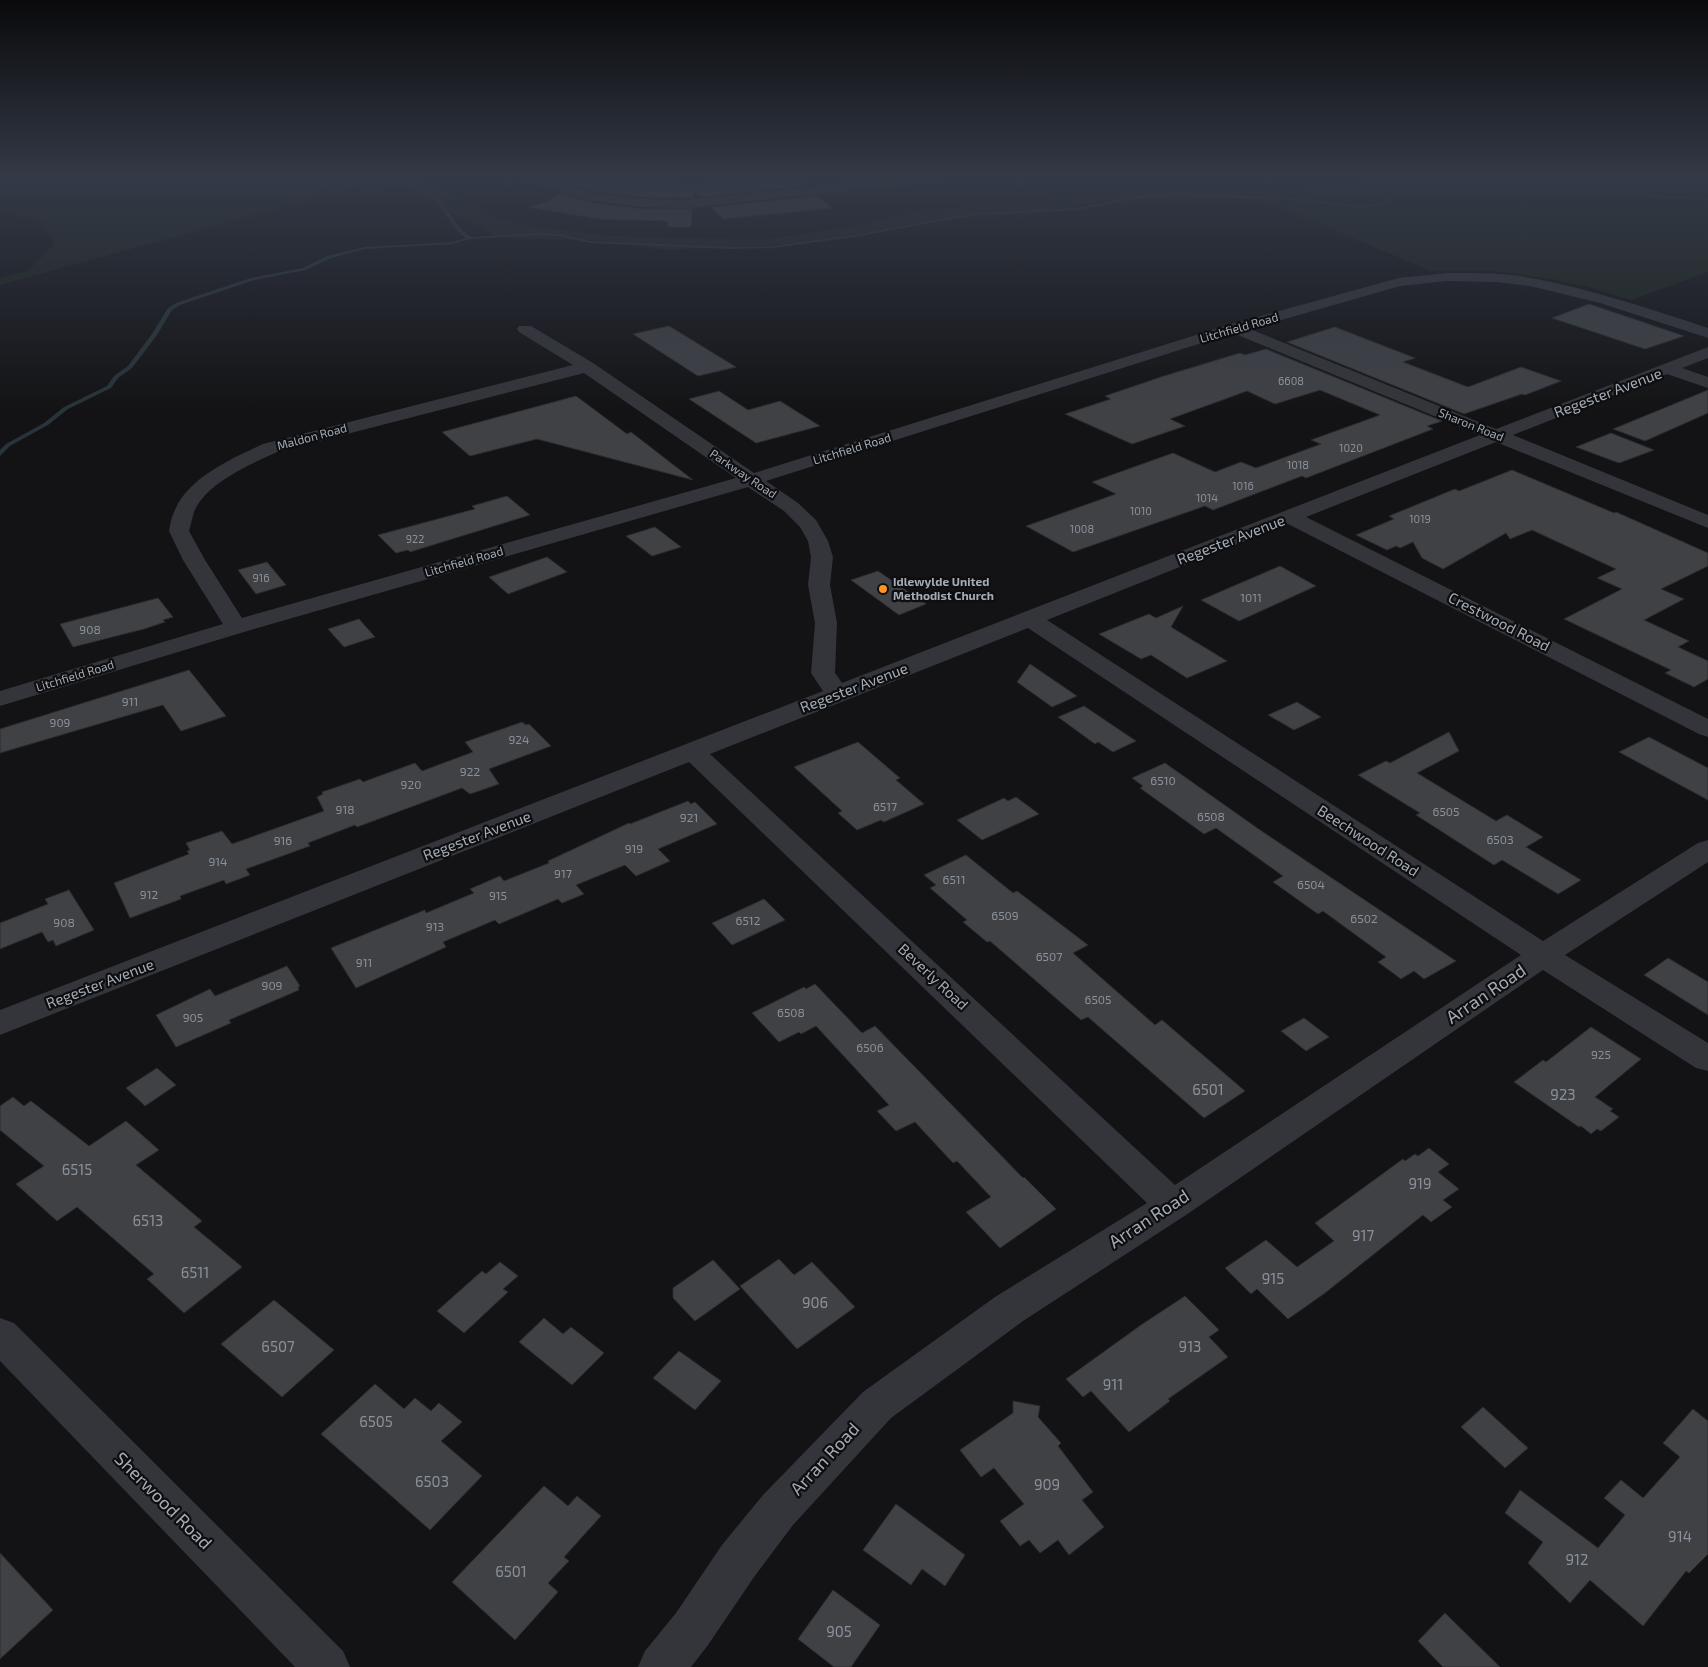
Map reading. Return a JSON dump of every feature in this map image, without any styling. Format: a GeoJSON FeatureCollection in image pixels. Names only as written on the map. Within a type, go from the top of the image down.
{"type":"FeatureCollection","features":[{"type":"Feature","properties":{"kind":"street","name":"Litchfield Road"},"geometry":{"type":"LineString","coordinates":[[0,699],[236,627],[751,480],[1234,328],[1400,282],[1447,276],[1496,278],[1551,286],[1708,333]]}},
{"type":"Feature","properties":{"kind":"street","name":"Sharon Road"},"geometry":{"type":"LineString","coordinates":[[1234,328],[1708,522]]}},
{"type":"Feature","properties":{"kind":"street","name":"Parkway Road"},"geometry":{"type":"LineString","coordinates":[[525,329],[588,367],[791,507],[809,524],[818,541],[822,557],[819,585],[826,623],[823,673],[837,694]]}},
{"type":"Feature","properties":{"kind":"street","name":"Regester Avenue"},"geometry":{"type":"LineString","coordinates":[[0,1023],[1708,352]]}},
{"type":"Feature","properties":{"kind":"street","name":"Maldon Road"},"geometry":{"type":"LineString","coordinates":[[236,627],[194,560],[179,532],[184,511],[197,492],[224,470],[270,448],[588,367]]}},
{"type":"Feature","properties":{"kind":"street"},"geometry":{"type":"LineString","coordinates":[[1668,369],[1708,383]]}},
{"type":"Feature","properties":{"kind":"street","name":"Crestwood Road"},"geometry":{"type":"LineString","coordinates":[[1289,518],[1344,543],[1708,729]]}},
{"type":"Feature","properties":{"kind":"street","name":"Beechwood Road"},"geometry":{"type":"LineString","coordinates":[[1030,619],[1543,955],[1708,1059]]}},
{"type":"Feature","properties":{"kind":"street","name":"Beverly Road"},"geometry":{"type":"LineString","coordinates":[[692,751],[1173,1205]]}},
{"type":"Feature","properties":{"kind":"street","name":"Arran Road"},"geometry":{"type":"LineString","coordinates":[[661,1667],[692,1629],[738,1561],[778,1510],[877,1405],[1009,1309],[1173,1205],[1543,955],[1708,849]]}},
{"type":"Feature","properties":{"kind":"street","name":"Sherwood Road"},"geometry":{"type":"LineString","coordinates":[[0,1335],[327,1667]]}},
{"type":"Feature","properties":{"kind":"shaded area"},"geometry":{"type":"Polygon","coordinates":[[[43,256],[106,256],[0,285],[0,278],[28,271],[43,256]]]}},
{"type":"Feature","properties":{"kind":"shaded area"},"geometry":{"type":"Polygon","coordinates":[[[1394,256],[1708,256],[1708,272],[1631,300],[1585,286],[1546,278],[1490,271],[1430,271],[1394,256]]]}},
{"type":"Feature","properties":{"kind":"building"},"geometry":{"type":"Polygon","coordinates":[[[1589,304],[1684,336],[1645,349],[1552,318],[1589,304]]]}},
{"type":"Feature","properties":{"kind":"building"},"geometry":{"type":"Polygon","coordinates":[[[669,326],[736,367],[698,376],[633,334],[669,326]]]}},
{"type":"Feature","properties":{"kind":"building"},"geometry":{"type":"Polygon","coordinates":[[[1335,327],[1415,358],[1403,362],[1468,387],[1521,367],[1561,381],[1525,395],[1522,394],[1464,414],[1287,342],[1335,327]]]}},
{"type":"Feature","properties":{"kind":"building"},"geometry":{"type":"Polygon","coordinates":[[[1266,349],[1442,421],[1427,426],[1433,429],[1306,478],[1302,476],[1213,510],[1205,506],[1073,552],[1026,526],[1116,494],[1092,482],[1173,453],[1215,472],[1241,462],[1256,468],[1321,444],[1311,440],[1380,415],[1320,390],[1275,404],[1247,391],[1170,419],[1185,426],[1132,444],[1065,414],[1111,399],[1105,396],[1164,376],[1240,353],[1245,355],[1266,349]]]}},
{"type":"Feature","properties":{"kind":"building"},"geometry":{"type":"Polygon","coordinates":[[[1708,390],[1708,413],[1645,441],[1613,429],[1708,390]]]}},
{"type":"Feature","properties":{"kind":"building"},"geometry":{"type":"Polygon","coordinates":[[[719,391],[748,410],[780,401],[820,426],[756,443],[689,399],[719,391]]]}},
{"type":"Feature","properties":{"kind":"building"},"geometry":{"type":"Polygon","coordinates":[[[576,396],[627,434],[631,432],[693,480],[537,439],[470,456],[442,432],[576,396]]]}},
{"type":"Feature","properties":{"kind":"building"},"geometry":{"type":"Polygon","coordinates":[[[1611,433],[1654,450],[1619,463],[1576,447],[1611,433]]]}},
{"type":"Feature","properties":{"kind":"building"},"geometry":{"type":"Polygon","coordinates":[[[1512,470],[1614,513],[1616,512],[1708,553],[1708,566],[1661,589],[1684,599],[1644,620],[1689,641],[1678,647],[1708,661],[1708,679],[1694,687],[1665,673],[1671,670],[1564,619],[1622,589],[1597,578],[1616,569],[1532,530],[1510,539],[1506,533],[1443,569],[1422,558],[1413,542],[1400,548],[1396,546],[1387,550],[1356,535],[1394,519],[1389,516],[1455,489],[1459,491],[1512,470]]]}},
{"type":"Feature","properties":{"kind":"building"},"geometry":{"type":"Polygon","coordinates":[[[507,496],[530,515],[410,552],[408,550],[396,553],[378,535],[475,509],[472,506],[507,496]]]}},
{"type":"Feature","properties":{"kind":"building"},"geometry":{"type":"Polygon","coordinates":[[[655,527],[681,547],[652,556],[626,536],[655,527]]]}},
{"type":"Feature","properties":{"kind":"building"},"geometry":{"type":"Polygon","coordinates":[[[547,557],[567,572],[508,594],[489,577],[547,557]]]}},
{"type":"Feature","properties":{"kind":"building"},"geometry":{"type":"Polygon","coordinates":[[[267,562],[286,585],[256,594],[238,570],[267,562]]]}},
{"type":"Feature","properties":{"kind":"building"},"geometry":{"type":"Polygon","coordinates":[[[1280,566],[1316,586],[1239,621],[1201,600],[1280,566]]]}},
{"type":"Feature","properties":{"kind":"building","name":"Idlewylde United Methodist Church"},"geometry":{"type":"Polygon","coordinates":[[[878,571],[926,604],[899,615],[851,580],[878,571]]]}},
{"type":"Feature","properties":{"kind":"building"},"geometry":{"type":"Polygon","coordinates":[[[158,598],[173,617],[163,620],[165,622],[144,629],[73,647],[60,624],[158,598]]]}},
{"type":"Feature","properties":{"kind":"building"},"geometry":{"type":"Polygon","coordinates":[[[1183,606],[1171,627],[1227,661],[1187,678],[1151,655],[1141,659],[1099,634],[1149,614],[1156,618],[1183,606]]]}},
{"type":"Feature","properties":{"kind":"building"},"geometry":{"type":"Polygon","coordinates":[[[359,619],[375,637],[344,647],[328,629],[359,619]]]}},
{"type":"Feature","properties":{"kind":"building"},"geometry":{"type":"Polygon","coordinates":[[[1030,664],[1077,696],[1052,707],[1017,682],[1030,664]]]}},
{"type":"Feature","properties":{"kind":"building"},"geometry":{"type":"Polygon","coordinates":[[[189,670],[226,716],[181,731],[163,705],[0,753],[0,729],[189,670]]]}},
{"type":"Feature","properties":{"kind":"building"},"geometry":{"type":"Polygon","coordinates":[[[1297,702],[1321,717],[1294,730],[1268,715],[1297,702]]]}},
{"type":"Feature","properties":{"kind":"building"},"geometry":{"type":"Polygon","coordinates":[[[1084,706],[1136,741],[1113,752],[1098,742],[1095,744],[1058,717],[1084,706]]]}},
{"type":"Feature","properties":{"kind":"building"},"geometry":{"type":"Polygon","coordinates":[[[522,722],[526,725],[529,724],[551,746],[489,769],[499,784],[470,794],[462,788],[357,827],[355,825],[308,843],[310,846],[246,869],[250,875],[226,884],[224,880],[180,896],[181,899],[130,918],[114,883],[189,854],[187,851],[190,850],[186,843],[222,831],[232,844],[324,811],[317,797],[323,794],[322,792],[360,779],[363,782],[415,763],[422,771],[473,752],[465,742],[522,722]]]}},
{"type":"Feature","properties":{"kind":"building"},"geometry":{"type":"Polygon","coordinates":[[[1449,732],[1459,751],[1417,773],[1496,821],[1507,815],[1543,837],[1526,847],[1581,880],[1558,894],[1502,860],[1494,865],[1416,815],[1420,813],[1358,775],[1386,761],[1390,763],[1449,732]]]}},
{"type":"Feature","properties":{"kind":"building"},"geometry":{"type":"Polygon","coordinates":[[[1649,737],[1708,768],[1708,800],[1619,752],[1649,737]]]}},
{"type":"Feature","properties":{"kind":"building"},"geometry":{"type":"Polygon","coordinates":[[[858,742],[900,778],[896,780],[924,804],[884,822],[881,820],[857,830],[838,813],[842,811],[794,767],[858,742]]]}},
{"type":"Feature","properties":{"kind":"building"},"geometry":{"type":"Polygon","coordinates":[[[1165,763],[1260,830],[1456,961],[1424,979],[1414,971],[1401,979],[1378,962],[1386,957],[1323,911],[1318,914],[1273,882],[1283,876],[1216,828],[1204,834],[1140,788],[1143,786],[1132,778],[1165,763]]]}},
{"type":"Feature","properties":{"kind":"building"},"geometry":{"type":"Polygon","coordinates":[[[1016,797],[1039,814],[982,840],[957,820],[1004,798],[1008,801],[1016,797]]]}},
{"type":"Feature","properties":{"kind":"building"},"geometry":{"type":"Polygon","coordinates":[[[688,801],[691,804],[695,802],[717,824],[658,849],[670,861],[636,876],[625,865],[576,885],[584,894],[562,903],[558,899],[499,924],[495,920],[443,942],[446,947],[356,988],[331,948],[425,910],[426,913],[474,893],[470,889],[500,876],[504,881],[549,863],[548,861],[629,823],[688,801]]]}},
{"type":"Feature","properties":{"kind":"building"},"geometry":{"type":"Polygon","coordinates":[[[966,855],[1013,893],[1017,891],[1088,945],[1073,953],[1155,1025],[1162,1020],[1245,1091],[1204,1118],[1088,1017],[1081,1020],[990,941],[987,942],[963,922],[967,920],[930,888],[936,885],[924,875],[966,855]]]}},
{"type":"Feature","properties":{"kind":"building"},"geometry":{"type":"Polygon","coordinates":[[[69,890],[94,930],[56,946],[53,940],[48,942],[42,932],[0,949],[0,923],[48,904],[45,899],[69,890]]]}},
{"type":"Feature","properties":{"kind":"building"},"geometry":{"type":"Polygon","coordinates":[[[764,899],[785,920],[732,945],[712,923],[764,899]]]}},
{"type":"Feature","properties":{"kind":"building"},"geometry":{"type":"Polygon","coordinates":[[[1668,958],[1708,982],[1708,1015],[1644,975],[1668,958]]]}},
{"type":"Feature","properties":{"kind":"building"},"geometry":{"type":"Polygon","coordinates":[[[287,966],[300,986],[298,987],[299,990],[229,1020],[231,1023],[176,1047],[156,1015],[210,989],[215,996],[287,966]]]}},
{"type":"Feature","properties":{"kind":"building"},"geometry":{"type":"Polygon","coordinates":[[[815,984],[862,1033],[875,1026],[1023,1178],[1056,1209],[1000,1248],[966,1212],[991,1197],[957,1161],[953,1163],[915,1122],[896,1131],[877,1111],[889,1105],[816,1026],[779,1042],[752,1013],[804,987],[806,989],[815,984]]]}},
{"type":"Feature","properties":{"kind":"building"},"geometry":{"type":"Polygon","coordinates":[[[1304,1018],[1329,1037],[1306,1051],[1281,1031],[1304,1018]]]}},
{"type":"Feature","properties":{"kind":"building"},"geometry":{"type":"Polygon","coordinates":[[[1591,1027],[1641,1059],[1595,1097],[1613,1109],[1610,1111],[1619,1117],[1601,1131],[1597,1129],[1591,1134],[1514,1082],[1543,1060],[1546,1062],[1591,1027]]]}},
{"type":"Feature","properties":{"kind":"building"},"geometry":{"type":"Polygon","coordinates":[[[157,1068],[176,1085],[145,1106],[126,1088],[157,1068]]]}},
{"type":"Feature","properties":{"kind":"building"},"geometry":{"type":"Polygon","coordinates":[[[13,1097],[24,1106],[31,1101],[89,1146],[126,1121],[159,1150],[136,1165],[202,1221],[194,1227],[242,1267],[184,1313],[147,1279],[154,1274],[77,1207],[57,1221],[16,1184],[44,1166],[0,1130],[0,1106],[13,1097]]]}},
{"type":"Feature","properties":{"kind":"building"},"geometry":{"type":"Polygon","coordinates":[[[1429,1148],[1449,1164],[1438,1172],[1459,1189],[1443,1200],[1452,1207],[1431,1222],[1423,1215],[1325,1293],[1288,1319],[1257,1289],[1251,1294],[1225,1268],[1266,1240],[1297,1267],[1334,1241],[1315,1223],[1403,1159],[1405,1161],[1415,1154],[1418,1156],[1429,1148]]]}},
{"type":"Feature","properties":{"kind":"building"},"geometry":{"type":"Polygon","coordinates":[[[779,1259],[794,1275],[812,1262],[855,1307],[797,1349],[740,1286],[779,1259]]]}},
{"type":"Feature","properties":{"kind":"building"},"geometry":{"type":"Polygon","coordinates":[[[713,1260],[740,1289],[695,1321],[673,1298],[673,1288],[713,1260]]]}},
{"type":"Feature","properties":{"kind":"building"},"geometry":{"type":"Polygon","coordinates":[[[500,1262],[518,1276],[503,1289],[508,1292],[464,1333],[437,1311],[482,1271],[486,1274],[500,1262]]]}},
{"type":"Feature","properties":{"kind":"building"},"geometry":{"type":"Polygon","coordinates":[[[1185,1296],[1219,1330],[1209,1337],[1228,1357],[1168,1399],[1170,1401],[1129,1432],[1091,1391],[1083,1397],[1066,1379],[1185,1296]]]}},
{"type":"Feature","properties":{"kind":"building"},"geometry":{"type":"Polygon","coordinates":[[[274,1300],[334,1350],[282,1397],[221,1344],[274,1300]]]}},
{"type":"Feature","properties":{"kind":"building"},"geometry":{"type":"Polygon","coordinates":[[[544,1318],[563,1334],[571,1327],[604,1353],[572,1385],[519,1342],[544,1318]]]}},
{"type":"Feature","properties":{"kind":"building"},"geometry":{"type":"Polygon","coordinates":[[[679,1351],[721,1381],[695,1410],[653,1378],[679,1351]]]}},
{"type":"Feature","properties":{"kind":"building"},"geometry":{"type":"Polygon","coordinates":[[[375,1384],[404,1409],[415,1398],[431,1411],[439,1403],[462,1422],[441,1441],[482,1476],[430,1530],[321,1434],[375,1384]]]}},
{"type":"Feature","properties":{"kind":"building"},"geometry":{"type":"Polygon","coordinates":[[[1013,1401],[1040,1406],[1038,1417],[1061,1443],[1058,1446],[1093,1492],[1082,1500],[1104,1527],[1069,1555],[1058,1540],[1040,1553],[1029,1540],[1020,1546],[1000,1521],[1024,1504],[994,1468],[981,1477],[960,1450],[1013,1413],[1013,1401]]]}},
{"type":"Feature","properties":{"kind":"building"},"geometry":{"type":"Polygon","coordinates":[[[1483,1407],[1528,1448],[1505,1468],[1461,1427],[1483,1407]]]}},
{"type":"Feature","properties":{"kind":"building"},"geometry":{"type":"Polygon","coordinates":[[[1693,1409],[1708,1421],[1708,1554],[1689,1573],[1686,1571],[1643,1626],[1590,1580],[1570,1603],[1528,1563],[1543,1542],[1505,1513],[1520,1490],[1598,1548],[1625,1515],[1604,1498],[1621,1480],[1643,1498],[1680,1457],[1663,1443],[1693,1409]]]}},
{"type":"Feature","properties":{"kind":"building"},"geometry":{"type":"Polygon","coordinates":[[[544,1486],[568,1506],[577,1496],[601,1516],[564,1557],[569,1561],[548,1583],[558,1592],[515,1640],[452,1582],[544,1486]]]}},
{"type":"Feature","properties":{"kind":"building"},"geometry":{"type":"Polygon","coordinates":[[[896,1504],[965,1555],[945,1586],[922,1569],[911,1585],[863,1550],[896,1504]]]}},
{"type":"Feature","properties":{"kind":"building"},"geometry":{"type":"Polygon","coordinates":[[[0,1553],[53,1610],[0,1659],[0,1553]]]}},
{"type":"Feature","properties":{"kind":"building"},"geometry":{"type":"Polygon","coordinates":[[[833,1590],[880,1625],[851,1667],[834,1667],[798,1639],[833,1590]]]}},
{"type":"Feature","properties":{"kind":"building"},"geometry":{"type":"Polygon","coordinates":[[[1445,1613],[1500,1667],[1443,1667],[1418,1641],[1445,1613]]]}},
{"type":"Feature","properties":{"kind":"waterway"},"geometry":{"type":"LineString","coordinates":[[0,454],[8,445],[46,424],[66,408],[109,387],[116,377],[130,367],[154,335],[170,309],[178,304],[253,279],[304,269],[334,256]]}},
{"type":"Feature","properties":{"kind":"place","name":"Idlewylde United Methodist Church"},"geometry":{"type":"Point","coordinates":[883,589]}}]}
